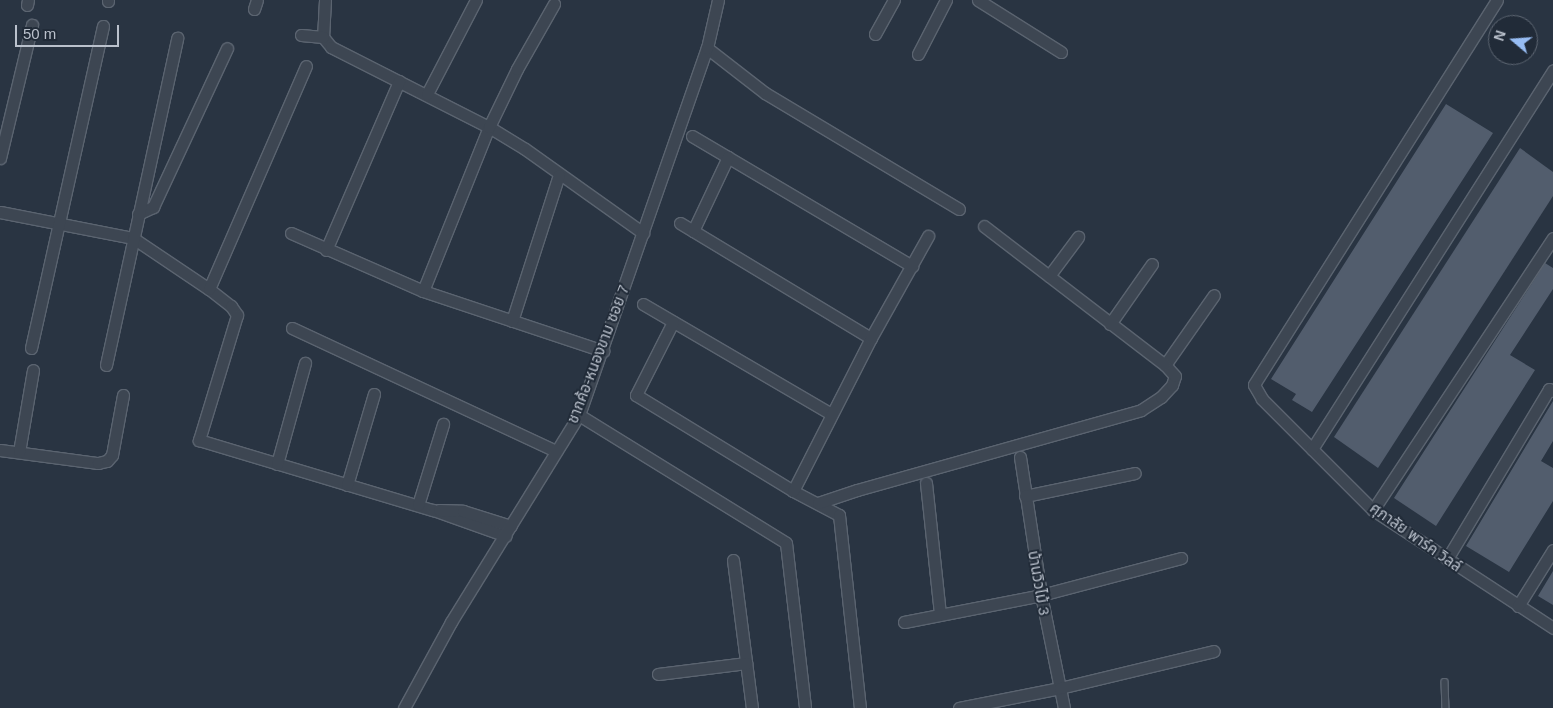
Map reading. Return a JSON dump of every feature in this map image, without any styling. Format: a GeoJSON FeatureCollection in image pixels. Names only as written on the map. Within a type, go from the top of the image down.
{"type":"FeatureCollection","features":[{"type":"Feature","properties":{"kind":"street"},"geometry":{"type":"LineString","coordinates":[[323,37],[325,0]]}},
{"type":"Feature","properties":{"kind":"street"},"geometry":{"type":"LineString","coordinates":[[427,94],[476,0]]}},
{"type":"Feature","properties":{"kind":"street","name":"ชากค้อ-หนองขาม ซอย 7"},"geometry":{"type":"LineString","coordinates":[[404,708],[451,622],[578,415],[603,351],[707,48],[718,0]]}},
{"type":"Feature","properties":{"kind":"street"},"geometry":{"type":"LineString","coordinates":[[875,34],[894,0]]}},
{"type":"Feature","properties":{"kind":"street"},"geometry":{"type":"LineString","coordinates":[[918,54],[946,0]]}},
{"type":"Feature","properties":{"kind":"street"},"geometry":{"type":"LineString","coordinates":[[978,0],[1060,52]]}},
{"type":"Feature","properties":{"kind":"street","name":"ศุภาลัย พาร์ค วิลล์"},"geometry":{"type":"LineString","coordinates":[[1497,0],[1254,385],[1262,399],[1374,510],[1553,628]]}},
{"type":"Feature","properties":{"kind":"street"},"geometry":{"type":"LineString","coordinates":[[423,291],[489,127],[517,69],[554,4]]}},
{"type":"Feature","properties":{"kind":"street"},"geometry":{"type":"LineString","coordinates":[[0,158],[32,26]]}},
{"type":"Feature","properties":{"kind":"street"},"geometry":{"type":"LineString","coordinates":[[31,348],[103,26]]}},
{"type":"Feature","properties":{"kind":"street"},"geometry":{"type":"LineString","coordinates":[[301,35],[323,37],[331,46],[489,127],[524,149],[643,233]]}},
{"type":"Feature","properties":{"kind":"street"},"geometry":{"type":"LineString","coordinates":[[106,365],[177,38]]}},
{"type":"Feature","properties":{"kind":"street"},"geometry":{"type":"LineString","coordinates":[[138,214],[153,207],[227,48]]}},
{"type":"Feature","properties":{"kind":"street"},"geometry":{"type":"LineString","coordinates":[[707,48],[765,93],[959,209]]}},
{"type":"Feature","properties":{"kind":"street"},"geometry":{"type":"LineString","coordinates":[[209,288],[306,66]]}},
{"type":"Feature","properties":{"kind":"street"},"geometry":{"type":"LineString","coordinates":[[1312,449],[1553,70]]}},
{"type":"Feature","properties":{"kind":"street"},"geometry":{"type":"LineString","coordinates":[[326,250],[399,81]]}},
{"type":"Feature","properties":{"kind":"street"},"geometry":{"type":"LineString","coordinates":[[692,136],[912,266]]}},
{"type":"Feature","properties":{"kind":"street"},"geometry":{"type":"LineString","coordinates":[[693,231],[728,157]]}},
{"type":"Feature","properties":{"kind":"street"},"geometry":{"type":"LineString","coordinates":[[512,320],[559,175]]}},
{"type":"Feature","properties":{"kind":"street"},"geometry":{"type":"LineString","coordinates":[[0,212],[133,238],[209,288],[231,306],[237,315],[199,440],[418,505],[460,522],[508,531]]}},
{"type":"Feature","properties":{"kind":"street"},"geometry":{"type":"LineString","coordinates":[[680,222],[871,338]]}},
{"type":"Feature","properties":{"kind":"street"},"geometry":{"type":"LineString","coordinates":[[818,504],[857,490],[1141,410],[1161,397],[1175,380],[1173,372],[1165,365],[984,226]]}},
{"type":"Feature","properties":{"kind":"street"},"geometry":{"type":"LineString","coordinates":[[291,233],[423,291],[603,351]]}},
{"type":"Feature","properties":{"kind":"street"},"geometry":{"type":"LineString","coordinates":[[793,491],[871,338],[928,236]]}},
{"type":"Feature","properties":{"kind":"street"},"geometry":{"type":"LineString","coordinates":[[1049,276],[1078,236]]}},
{"type":"Feature","properties":{"kind":"street"},"geometry":{"type":"LineString","coordinates":[[1374,510],[1553,238]]}},
{"type":"Feature","properties":{"kind":"street"},"geometry":{"type":"LineString","coordinates":[[1110,324],[1152,264]]}},
{"type":"Feature","properties":{"kind":"street"},"geometry":{"type":"LineString","coordinates":[[1165,365],[1214,295]]}},
{"type":"Feature","properties":{"kind":"street"},"geometry":{"type":"LineString","coordinates":[[642,304],[831,414]]}},
{"type":"Feature","properties":{"kind":"street"},"geometry":{"type":"LineString","coordinates":[[673,322],[636,395],[793,491],[839,514],[860,708]]}},
{"type":"Feature","properties":{"kind":"street"},"geometry":{"type":"LineString","coordinates":[[292,328],[556,451]]}},
{"type":"Feature","properties":{"kind":"street"},"geometry":{"type":"LineString","coordinates":[[277,464],[305,362]]}},
{"type":"Feature","properties":{"kind":"street"},"geometry":{"type":"LineString","coordinates":[[19,452],[33,370]]}},
{"type":"Feature","properties":{"kind":"street"},"geometry":{"type":"LineString","coordinates":[[1447,559],[1549,389],[1553,391]]}},
{"type":"Feature","properties":{"kind":"street"},"geometry":{"type":"LineString","coordinates":[[347,485],[374,394]]}},
{"type":"Feature","properties":{"kind":"street"},"geometry":{"type":"LineString","coordinates":[[0,450],[98,463],[108,461],[112,455],[123,395]]}},
{"type":"Feature","properties":{"kind":"street"},"geometry":{"type":"LineString","coordinates":[[578,415],[786,543],[805,708]]}},
{"type":"Feature","properties":{"kind":"street"},"geometry":{"type":"LineString","coordinates":[[418,505],[443,424]]}},
{"type":"Feature","properties":{"kind":"street","name":"บ้านวิวไม้ 3"},"geometry":{"type":"LineString","coordinates":[[1020,457],[1041,595],[1064,708]]}},
{"type":"Feature","properties":{"kind":"street"},"geometry":{"type":"LineString","coordinates":[[1025,496],[1135,473]]}},
{"type":"Feature","properties":{"kind":"street"},"geometry":{"type":"LineString","coordinates":[[926,483],[940,614]]}},
{"type":"Feature","properties":{"kind":"street"},"geometry":{"type":"LineString","coordinates":[[1518,606],[1553,550]]}},
{"type":"Feature","properties":{"kind":"street"},"geometry":{"type":"LineString","coordinates":[[904,622],[1041,595],[1181,558]]}},
{"type":"Feature","properties":{"kind":"street"},"geometry":{"type":"LineString","coordinates":[[733,560],[752,708]]}},
{"type":"Feature","properties":{"kind":"street"},"geometry":{"type":"LineString","coordinates":[[959,708],[1060,688],[1214,651]]}},
{"type":"Feature","properties":{"kind":"street"},"geometry":{"type":"LineString","coordinates":[[658,674],[746,663]]}},
{"type":"Feature","properties":{"kind":"lane"},"geometry":{"type":"LineString","coordinates":[[1445,682],[1446,708]]}},
{"type":"Feature","properties":{"kind":"building"},"geometry":{"type":"Polygon","coordinates":[[[1446,104],[1493,133],[1312,412],[1292,400],[1296,394],[1271,379],[1446,104]]]}},
{"type":"Feature","properties":{"kind":"building"},"geometry":{"type":"Polygon","coordinates":[[[1520,148],[1553,172],[1553,196],[1378,468],[1334,437],[1520,148]]]}},
{"type":"Feature","properties":{"kind":"building"},"geometry":{"type":"Polygon","coordinates":[[[1545,263],[1553,268],[1553,289],[1510,355],[1535,370],[1436,526],[1394,498],[1545,263]]]}},
{"type":"Feature","properties":{"kind":"building"},"geometry":{"type":"Polygon","coordinates":[[[1553,401],[1553,441],[1541,461],[1553,468],[1553,501],[1509,572],[1466,546],[1553,401]]]}},
{"type":"Feature","properties":{"kind":"building"},"geometry":{"type":"Polygon","coordinates":[[[1553,571],[1553,605],[1538,596],[1553,571]]]}}]}
